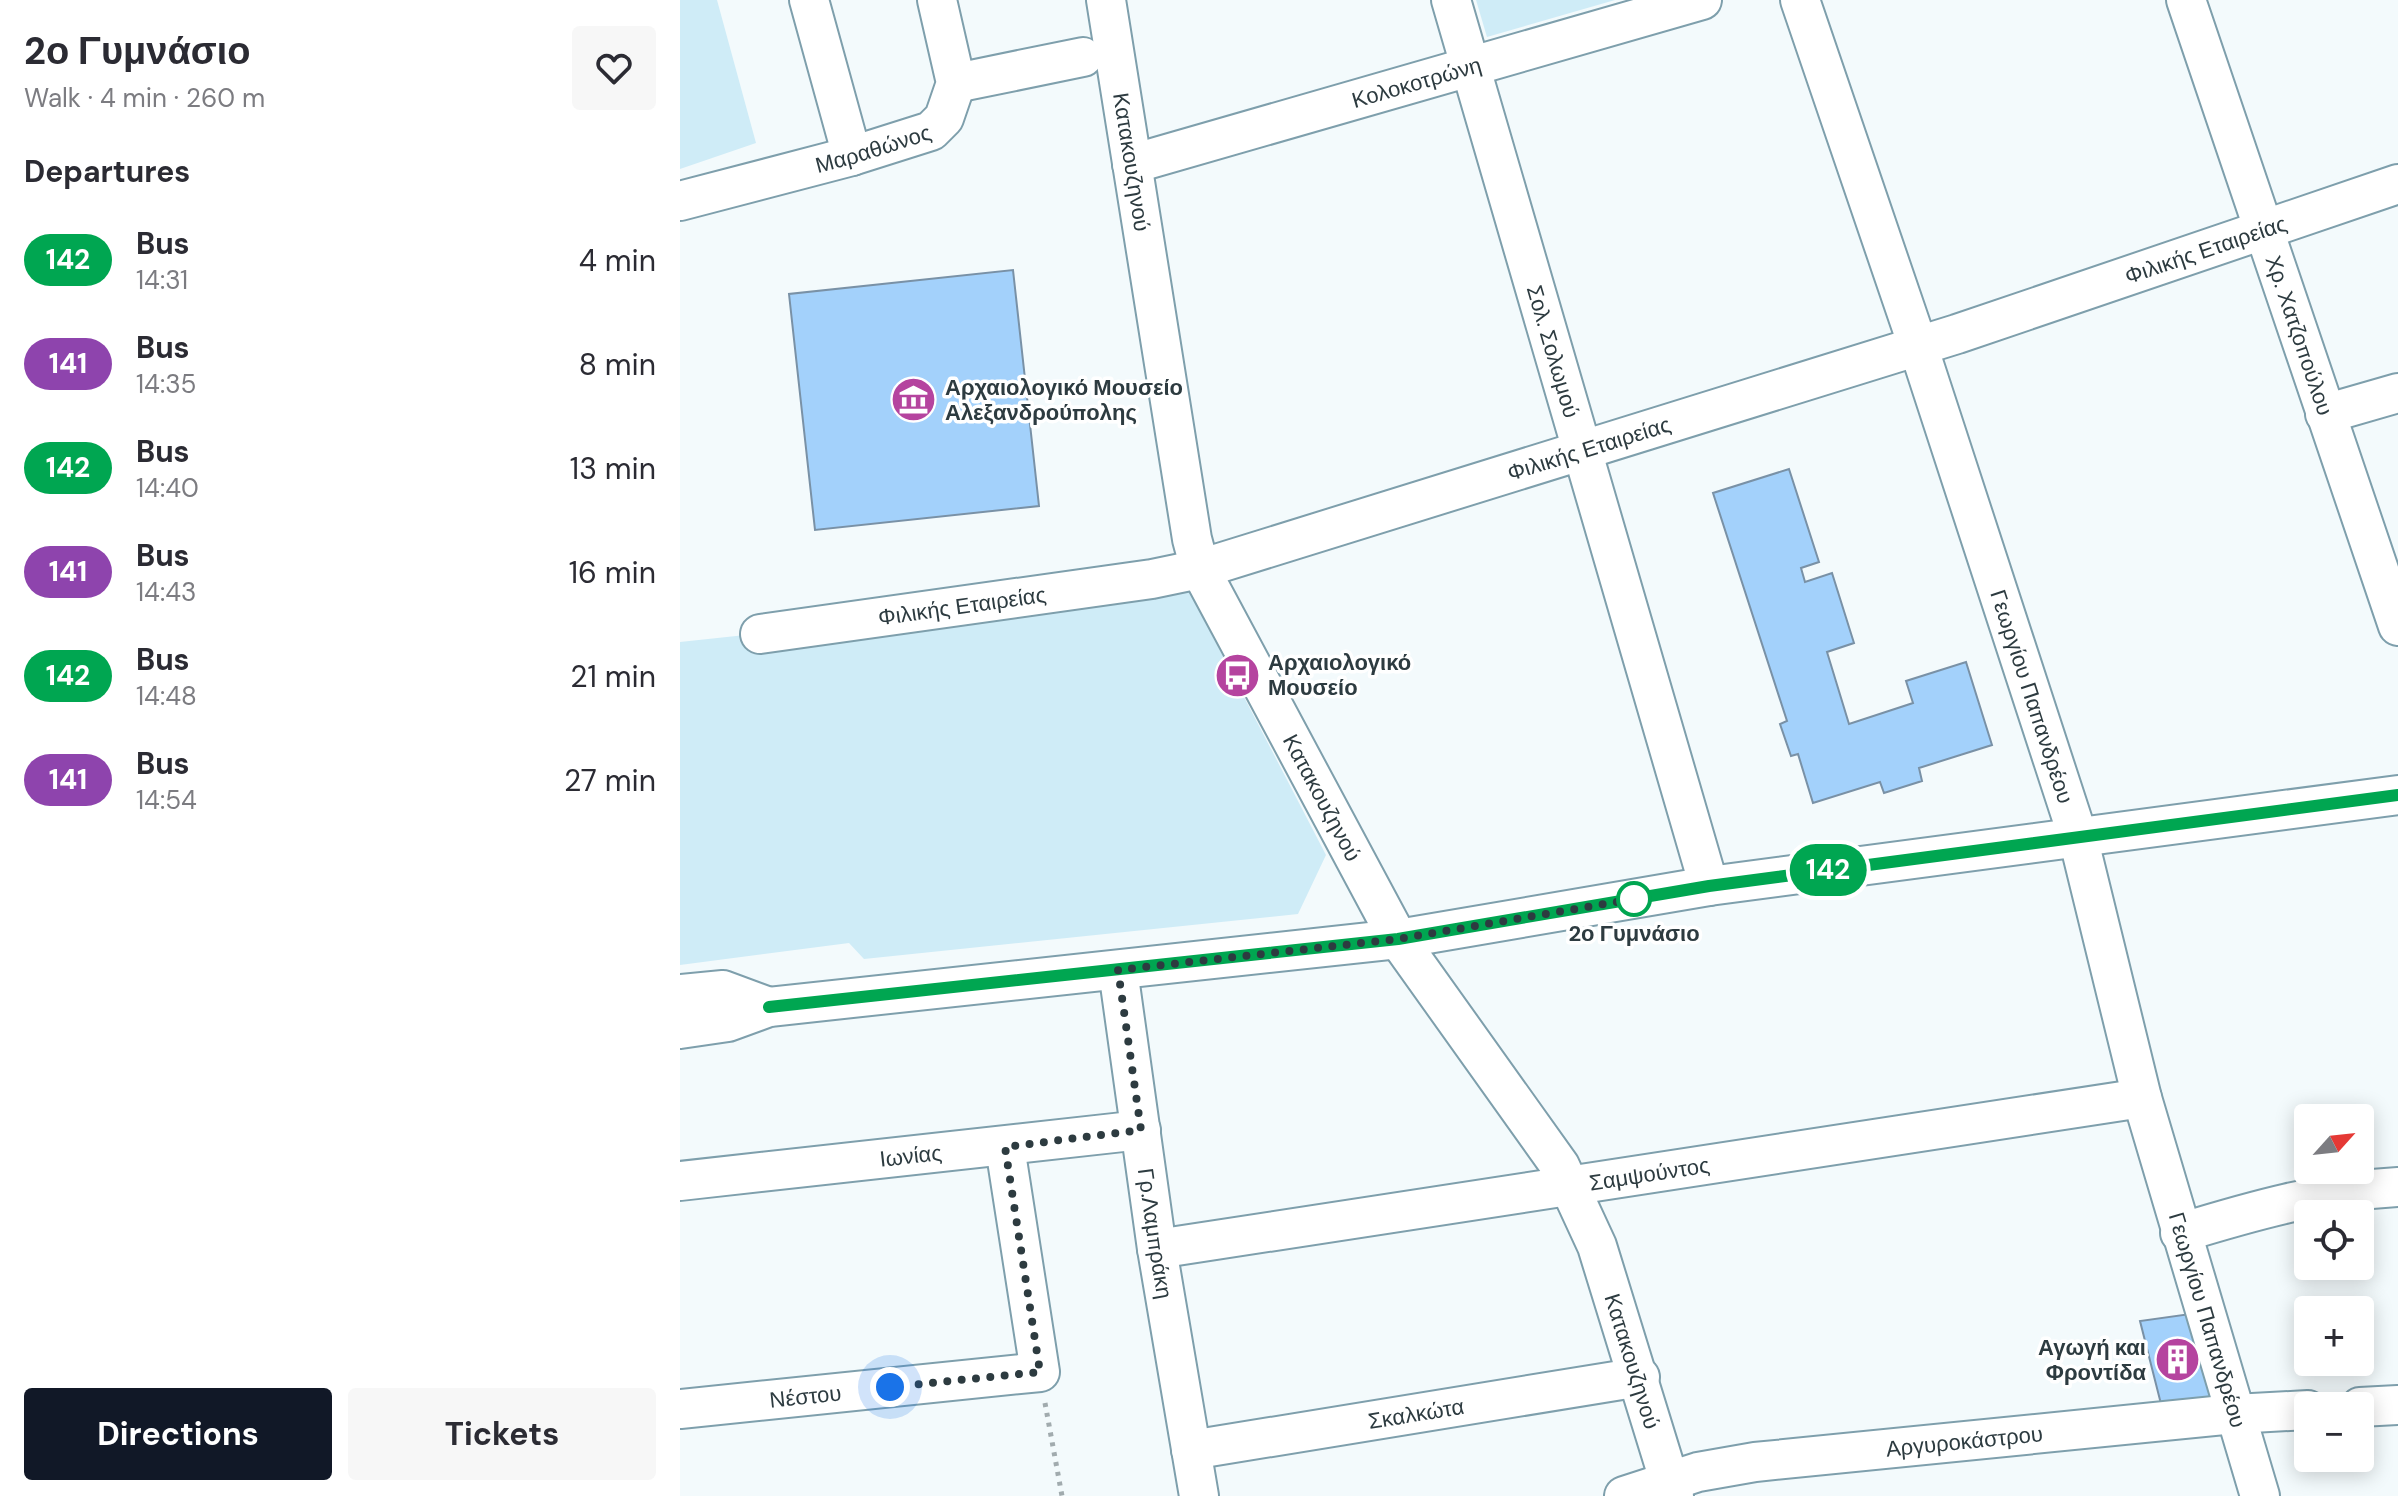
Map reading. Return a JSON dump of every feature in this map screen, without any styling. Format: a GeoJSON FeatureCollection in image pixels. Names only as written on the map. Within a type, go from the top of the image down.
{"type":"FeatureCollection","features":[{"type":"Feature","properties":{"kind":"street"},"geometry":{"type":"LineString","coordinates":[[809,0],[852,156]]}},
{"type":"Feature","properties":{"kind":"street"},"geometry":{"type":"LineString","coordinates":[[937,0],[956,83],[1083,57]]}},
{"type":"Feature","properties":{"kind":"street","name":"Κατακουζηνού"},"geometry":{"type":"LineString","coordinates":[[1106,0],[1117,52],[1192,539],[1200,569],[1398,939],[1551,1152],[1569,1184],[1597,1246],[1672,1488]]}},
{"type":"Feature","properties":{"kind":"street","name":"Σολ. Σολωμού"},"geometry":{"type":"LineString","coordinates":[[1451,0],[1709,886]]}},
{"type":"Feature","properties":{"kind":"street","name":"Κολοκοτρώνη"},"geometry":{"type":"LineString","coordinates":[[1132,164],[1702,0]]}},
{"type":"Feature","properties":{"kind":"street","name":"Γεωργίου Παπανδρέου"},"geometry":{"type":"LineString","coordinates":[[1800,0],[1918,346],[2078,837],[2142,1098],[2260,1496]]}},
{"type":"Feature","properties":{"kind":"street","name":"Χρ. Χατζοπούλου"},"geometry":{"type":"LineString","coordinates":[[2186,0],[2398,626]]}},
{"type":"Feature","properties":{"kind":"street","name":"Μαραθώνος"},"geometry":{"type":"LineString","coordinates":[[680,201],[852,156],[931,131],[944,118],[956,83]]}},
{"type":"Feature","properties":{"kind":"street","name":"Φιλικής Εταιρείας"},"geometry":{"type":"LineString","coordinates":[[760,634],[1152,579],[1200,569],[1918,346],[2398,184]]}},
{"type":"Feature","properties":{"kind":"street"},"geometry":{"type":"LineString","coordinates":[[2325,414],[2398,393]]}},
{"type":"Feature","properties":{"kind":"street"},"geometry":{"type":"LineString","coordinates":[[680,1029],[728,1022],[769,1007],[1398,939],[1709,886],[2398,795]]}},
{"type":"Feature","properties":{"kind":"street","name":"Γρ.Λαμπράκη"},"geometry":{"type":"LineString","coordinates":[[1118,970],[1157,1249],[1199,1496]]}},
{"type":"Feature","properties":{"kind":"street"},"geometry":{"type":"LineString","coordinates":[[680,994],[723,990],[769,1007]]}},
{"type":"Feature","properties":{"kind":"street","name":"Σαμψούντος"},"geometry":{"type":"LineString","coordinates":[[1157,1249],[2142,1098]]}},
{"type":"Feature","properties":{"kind":"street","name":"Ιωνίας"},"geometry":{"type":"LineString","coordinates":[[680,1181],[1141,1130]]}},
{"type":"Feature","properties":{"kind":"street"},"geometry":{"type":"LineString","coordinates":[[1005,1147],[1040,1372]]}},
{"type":"Feature","properties":{"kind":"street"},"geometry":{"type":"LineString","coordinates":[[2180,1233],[2271,1205],[2358,1189],[2398,1187]]}},
{"type":"Feature","properties":{"kind":"street","name":"Νέστου"},"geometry":{"type":"LineString","coordinates":[[680,1409],[1040,1372]]}},
{"type":"Feature","properties":{"kind":"street","name":"Σκαλκώτα"},"geometry":{"type":"LineString","coordinates":[[1191,1450],[1640,1377]]}},
{"type":"Feature","properties":{"kind":"street"},"geometry":{"type":"LineString","coordinates":[[2374,1406],[2398,1405]]}},
{"type":"Feature","properties":{"kind":"street","name":"Αργυροκάστρου"},"geometry":{"type":"LineString","coordinates":[[1624,1496],[1672,1488],[1755,1462],[2234,1414],[2294,1411]]}},
{"type":"Feature","properties":{"kind":"path"},"geometry":{"type":"LineString","coordinates":[[1040,1372],[1062,1496]]}},
{"type":"Feature","properties":{"kind":"shaded area"},"geometry":{"type":"Polygon","coordinates":[[[680,0],[717,0],[756,143],[680,169],[680,0]]]}},
{"type":"Feature","properties":{"kind":"shaded area"},"geometry":{"type":"Polygon","coordinates":[[[1476,0],[1615,0],[1487,37],[1476,0]]]}},
{"type":"Feature","properties":{"kind":"shaded area"},"geometry":{"type":"Polygon","coordinates":[[[1187,587],[1326,855],[1298,914],[864,959],[849,943],[680,965],[680,642],[1187,587]]]}},
{"type":"Feature","properties":{"kind":"building","name":"Αρχαιολογικό Μουσείο Αλεξανδρούπολης"},"geometry":{"type":"Polygon","coordinates":[[[1013,270],[1039,506],[815,530],[789,294],[1013,270]]]}},
{"type":"Feature","properties":{"kind":"building"},"geometry":{"type":"Polygon","coordinates":[[[1789,469],[1819,562],[1801,568],[1805,582],[1832,573],[1854,643],[1827,652],[1849,724],[1913,703],[1906,681],[1966,662],[1992,745],[1919,768],[1922,781],[1884,793],[1880,782],[1813,803],[1798,754],[1791,756],[1780,724],[1787,721],[1713,493],[1789,469]]]}},
{"type":"Feature","properties":{"kind":"building","name":"Αγωγή και Φροντίδα"},"geometry":{"type":"Polygon","coordinates":[[[2190,1314],[2216,1399],[2161,1404],[2140,1321],[2190,1314]]]}},
{"type":"Feature","properties":{"kind":"bus line","name":"142"},"geometry":{"type":"LineString","coordinates":[[769,1007],[1398,939],[1709,886],[2398,795]]}},
{"type":"Feature","properties":{"kind":"place","name":"Αρχαιολογικό Μουσείο Αλεξανδρούπολης"},"geometry":{"type":"Point","coordinates":[914,400]}},
{"type":"Feature","properties":{"kind":"place","name":"Αρχαιολογικό Μουσείο"},"geometry":{"type":"Point","coordinates":[1237,675]}},
{"type":"Feature","properties":{"kind":"place","name":"2ο Γυμνάσιο"},"geometry":{"type":"Point","coordinates":[1634,899]}},
{"type":"Feature","properties":{"kind":"place","name":"Αγωγή και Φροντίδα"},"geometry":{"type":"Point","coordinates":[2177,1360]}},
{"type":"Feature","properties":{"kind":"route"},"geometry":{"type":"LineString","coordinates":[[890,1387],[1040,1372],[1005,1147],[1141,1130],[1118,970],[1398,939],[1634,899]]}}]}
